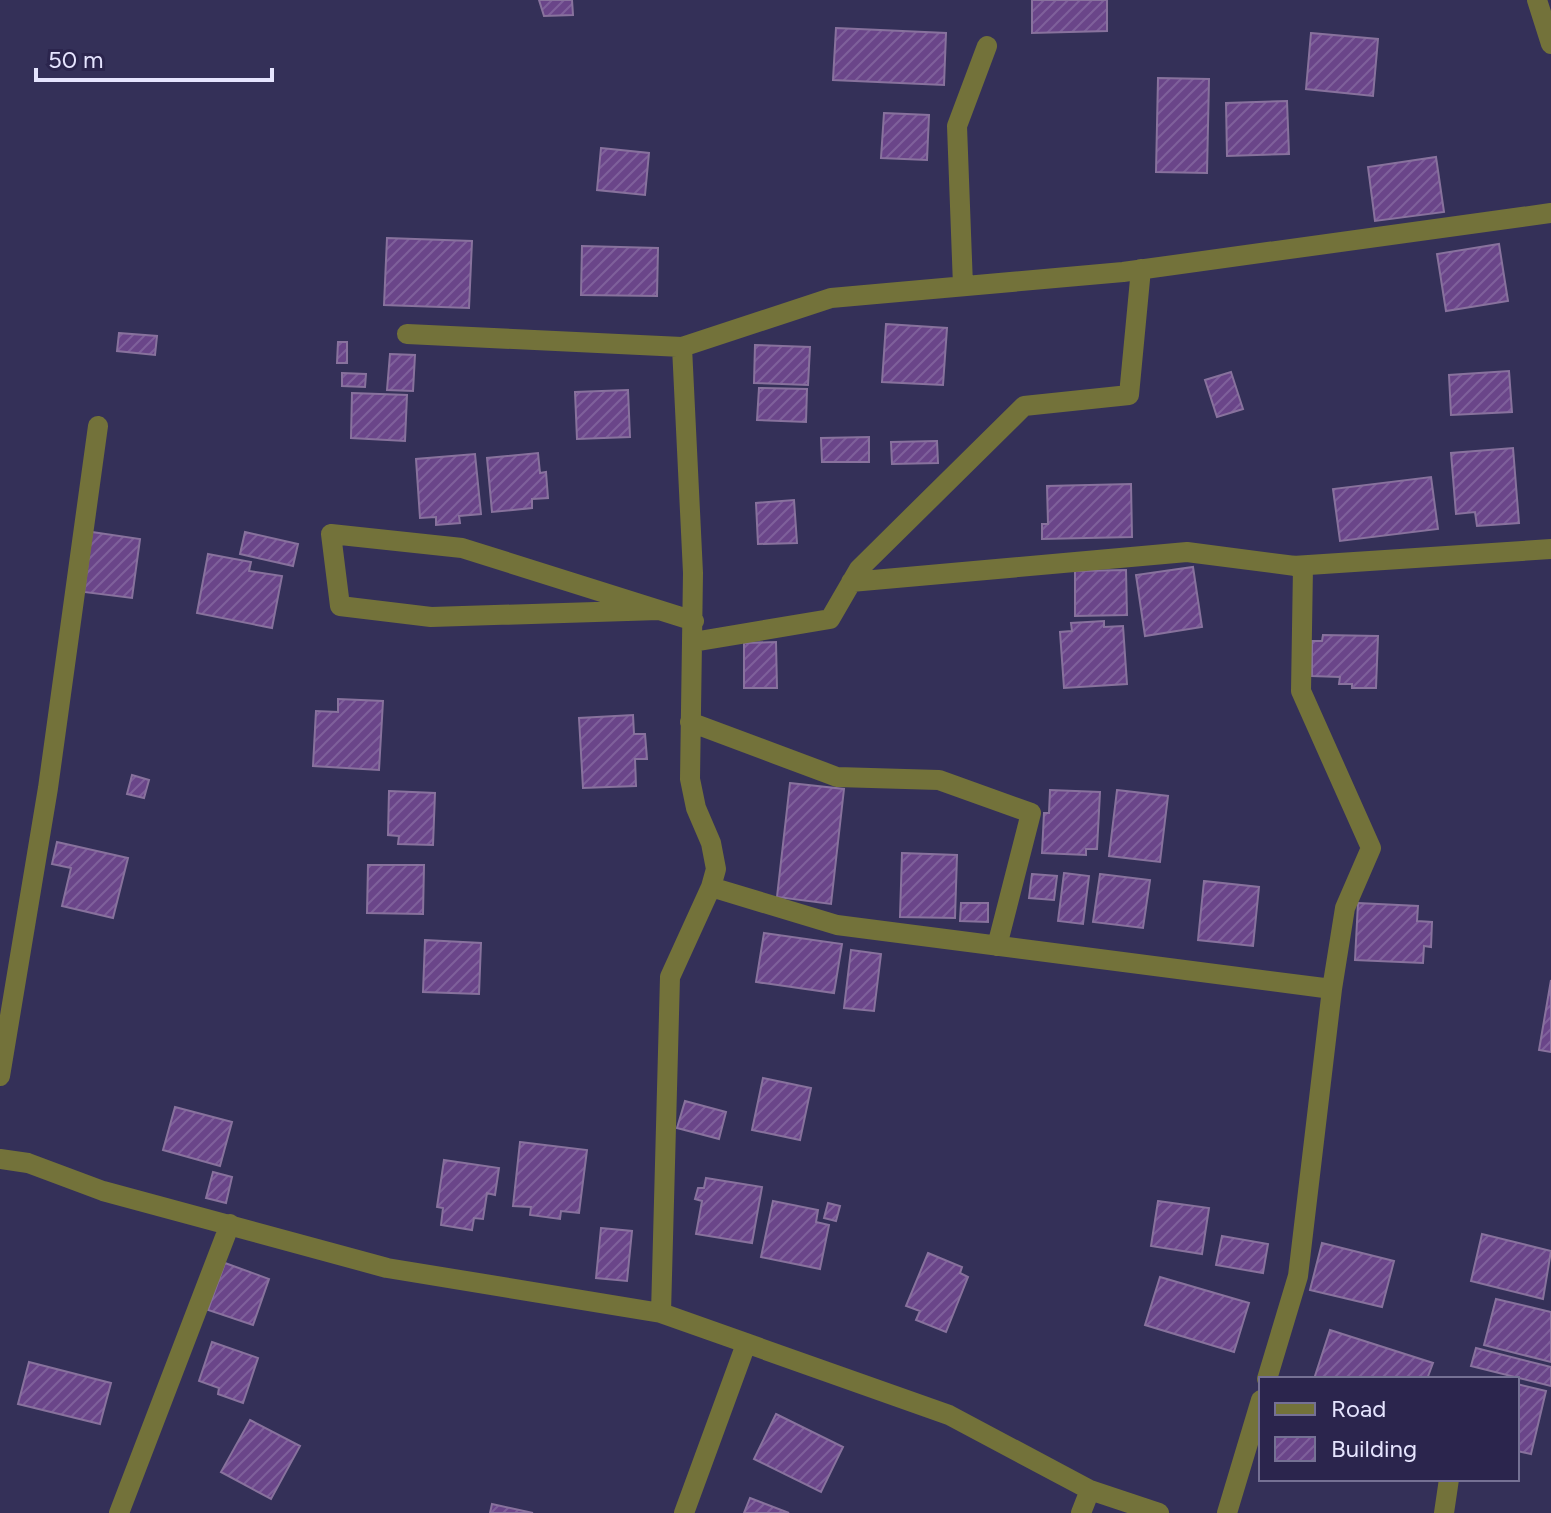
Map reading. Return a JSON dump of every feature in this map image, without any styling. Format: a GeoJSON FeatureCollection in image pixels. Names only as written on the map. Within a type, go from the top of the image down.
{"type":"FeatureCollection","features":[{"type":"Feature","properties":{"kind":"street"},"geometry":{"type":"LineString","coordinates":[[1537,0],[1551,44]]}},
{"type":"Feature","properties":{"kind":"street"},"geometry":{"type":"LineString","coordinates":[[963,286],[957,126],[987,46]]}},
{"type":"Feature","properties":{"kind":"street"},"geometry":{"type":"LineString","coordinates":[[407,334],[682,347],[831,298],[1141,269],[1551,213]]}},
{"type":"Feature","properties":{"kind":"street"},"geometry":{"type":"LineString","coordinates":[[693,642],[830,619],[859,569],[1024,406],[1129,395],[1141,269]]}},
{"type":"Feature","properties":{"kind":"street"},"geometry":{"type":"LineString","coordinates":[[661,1313],[670,977],[711,887],[716,869],[711,843],[696,808],[690,779],[694,621],[682,347]]}},
{"type":"Feature","properties":{"kind":"street"},"geometry":{"type":"LineString","coordinates":[[0,1076],[48,788],[98,426]]}},
{"type":"Feature","properties":{"kind":"street"},"geometry":{"type":"LineString","coordinates":[[659,610],[431,617],[340,606],[331,534],[462,548],[694,621]]}},
{"type":"Feature","properties":{"kind":"street"},"geometry":{"type":"LineString","coordinates":[[1293,566],[1551,549]]}},
{"type":"Feature","properties":{"kind":"street"},"geometry":{"type":"LineString","coordinates":[[851,582],[1187,552],[1303,567],[1301,691],[1371,848],[1345,908],[1332,989],[1298,1276],[1268,1377]]}},
{"type":"Feature","properties":{"kind":"street"},"geometry":{"type":"LineString","coordinates":[[690,722],[837,777],[939,780],[1031,813],[997,946]]}},
{"type":"Feature","properties":{"kind":"street"},"geometry":{"type":"LineString","coordinates":[[711,887],[837,925],[1332,989]]}},
{"type":"Feature","properties":{"kind":"street"},"geometry":{"type":"LineString","coordinates":[[0,1159],[28,1163],[103,1191],[387,1268],[661,1313],[949,1415],[1090,1490],[1159,1513]]}},
{"type":"Feature","properties":{"kind":"street"},"geometry":{"type":"LineString","coordinates":[[119,1513],[230,1224]]}},
{"type":"Feature","properties":{"kind":"street"},"geometry":{"type":"LineString","coordinates":[[684,1513],[746,1344]]}},
{"type":"Feature","properties":{"kind":"street"},"geometry":{"type":"LineString","coordinates":[[1227,1513],[1259,1407]]}},
{"type":"Feature","properties":{"kind":"street"},"geometry":{"type":"LineString","coordinates":[[1444,1513],[1449,1481]]}},
{"type":"Feature","properties":{"kind":"street"},"geometry":{"type":"LineString","coordinates":[[1081,1513],[1090,1490]]}},
{"type":"Feature","properties":{"kind":"building"},"geometry":{"type":"Polygon","coordinates":[[[539,0],[572,0],[573,15],[544,16],[539,0]]]}},
{"type":"Feature","properties":{"kind":"building"},"geometry":{"type":"Polygon","coordinates":[[[1032,0],[1107,0],[1107,31],[1032,33],[1032,0]]]}},
{"type":"Feature","properties":{"kind":"building"},"geometry":{"type":"Polygon","coordinates":[[[836,28],[946,33],[944,85],[833,80],[836,28]]]}},
{"type":"Feature","properties":{"kind":"building"},"geometry":{"type":"Polygon","coordinates":[[[1311,33],[1378,39],[1373,96],[1306,89],[1311,33]]]}},
{"type":"Feature","properties":{"kind":"building"},"geometry":{"type":"Polygon","coordinates":[[[1158,78],[1209,79],[1207,173],[1156,172],[1158,78]]]}},
{"type":"Feature","properties":{"kind":"building"},"geometry":{"type":"Polygon","coordinates":[[[1287,101],[1289,154],[1227,156],[1226,103],[1287,101]]]}},
{"type":"Feature","properties":{"kind":"building"},"geometry":{"type":"Polygon","coordinates":[[[884,113],[929,115],[927,160],[881,158],[884,113]]]}},
{"type":"Feature","properties":{"kind":"building"},"geometry":{"type":"Polygon","coordinates":[[[601,148],[649,153],[645,195],[597,190],[601,148]]]}},
{"type":"Feature","properties":{"kind":"building"},"geometry":{"type":"Polygon","coordinates":[[[1436,157],[1444,212],[1375,221],[1368,167],[1436,157]]]}},
{"type":"Feature","properties":{"kind":"building"},"geometry":{"type":"Polygon","coordinates":[[[387,238],[472,241],[469,308],[384,305],[387,238]]]}},
{"type":"Feature","properties":{"kind":"building"},"geometry":{"type":"Polygon","coordinates":[[[1499,244],[1508,301],[1446,311],[1437,254],[1499,244]]]}},
{"type":"Feature","properties":{"kind":"building"},"geometry":{"type":"Polygon","coordinates":[[[582,246],[658,248],[657,296],[581,295],[582,246]]]}},
{"type":"Feature","properties":{"kind":"building"},"geometry":{"type":"Polygon","coordinates":[[[886,324],[947,328],[943,385],[882,382],[886,324]]]}},
{"type":"Feature","properties":{"kind":"building"},"geometry":{"type":"Polygon","coordinates":[[[119,333],[157,336],[155,355],[117,351],[119,333]]]}},
{"type":"Feature","properties":{"kind":"building"},"geometry":{"type":"Polygon","coordinates":[[[338,342],[347,342],[347,363],[337,363],[338,342]]]}},
{"type":"Feature","properties":{"kind":"building"},"geometry":{"type":"Polygon","coordinates":[[[755,345],[810,347],[808,385],[754,383],[755,345]]]}},
{"type":"Feature","properties":{"kind":"building"},"geometry":{"type":"Polygon","coordinates":[[[390,354],[415,355],[413,391],[387,390],[390,354]]]}},
{"type":"Feature","properties":{"kind":"building"},"geometry":{"type":"Polygon","coordinates":[[[1509,371],[1512,412],[1451,415],[1449,375],[1509,371]]]}},
{"type":"Feature","properties":{"kind":"building"},"geometry":{"type":"Polygon","coordinates":[[[1231,372],[1243,409],[1217,417],[1205,380],[1231,372]]]}},
{"type":"Feature","properties":{"kind":"building"},"geometry":{"type":"Polygon","coordinates":[[[342,373],[366,374],[365,387],[342,386],[342,373]]]}},
{"type":"Feature","properties":{"kind":"building"},"geometry":{"type":"Polygon","coordinates":[[[759,388],[807,389],[806,422],[757,420],[759,388]]]}},
{"type":"Feature","properties":{"kind":"building"},"geometry":{"type":"Polygon","coordinates":[[[628,390],[630,437],[577,439],[575,392],[628,390]]]}},
{"type":"Feature","properties":{"kind":"building"},"geometry":{"type":"Polygon","coordinates":[[[352,393],[407,395],[405,441],[351,438],[352,393]]]}},
{"type":"Feature","properties":{"kind":"building"},"geometry":{"type":"Polygon","coordinates":[[[869,437],[869,462],[822,462],[821,438],[869,437]]]}},
{"type":"Feature","properties":{"kind":"building"},"geometry":{"type":"Polygon","coordinates":[[[937,441],[938,463],[892,464],[891,442],[937,441]]]}},
{"type":"Feature","properties":{"kind":"building"},"geometry":{"type":"Polygon","coordinates":[[[1513,448],[1519,523],[1477,526],[1475,512],[1456,514],[1451,453],[1513,448]]]}},
{"type":"Feature","properties":{"kind":"building"},"geometry":{"type":"Polygon","coordinates":[[[538,453],[540,473],[546,472],[548,498],[532,499],[532,508],[492,512],[487,458],[538,453]]]}},
{"type":"Feature","properties":{"kind":"building"},"geometry":{"type":"Polygon","coordinates":[[[475,454],[481,514],[459,516],[460,523],[436,525],[436,517],[420,518],[416,459],[475,454]]]}},
{"type":"Feature","properties":{"kind":"building"},"geometry":{"type":"Polygon","coordinates":[[[1431,477],[1438,529],[1340,541],[1333,489],[1431,477]]]}},
{"type":"Feature","properties":{"kind":"building"},"geometry":{"type":"Polygon","coordinates":[[[1131,484],[1132,537],[1042,539],[1042,524],[1048,524],[1047,486],[1131,484]]]}},
{"type":"Feature","properties":{"kind":"building"},"geometry":{"type":"Polygon","coordinates":[[[794,500],[797,543],[758,544],[756,503],[794,500]]]}},
{"type":"Feature","properties":{"kind":"building"},"geometry":{"type":"Polygon","coordinates":[[[92,532],[140,539],[132,598],[84,592],[92,532]]]}},
{"type":"Feature","properties":{"kind":"building"},"geometry":{"type":"Polygon","coordinates":[[[245,532],[298,544],[293,566],[240,554],[245,532]]]}},
{"type":"Feature","properties":{"kind":"building"},"geometry":{"type":"Polygon","coordinates":[[[208,554],[251,562],[249,571],[282,576],[272,628],[197,613],[208,554]]]}},
{"type":"Feature","properties":{"kind":"building"},"geometry":{"type":"Polygon","coordinates":[[[1193,567],[1202,627],[1145,636],[1136,575],[1193,567]]]}},
{"type":"Feature","properties":{"kind":"building"},"geometry":{"type":"Polygon","coordinates":[[[1126,570],[1127,615],[1075,616],[1075,571],[1126,570]]]}},
{"type":"Feature","properties":{"kind":"building"},"geometry":{"type":"Polygon","coordinates":[[[1104,621],[1104,627],[1123,626],[1127,684],[1064,688],[1060,632],[1072,631],[1071,623],[1104,621]]]}},
{"type":"Feature","properties":{"kind":"building"},"geometry":{"type":"Polygon","coordinates":[[[1323,635],[1378,636],[1376,688],[1352,688],[1352,684],[1339,684],[1340,677],[1312,676],[1312,641],[1322,641],[1323,635]]]}},
{"type":"Feature","properties":{"kind":"building"},"geometry":{"type":"Polygon","coordinates":[[[776,642],[777,688],[744,688],[744,643],[776,642]]]}},
{"type":"Feature","properties":{"kind":"building"},"geometry":{"type":"Polygon","coordinates":[[[338,699],[383,701],[379,770],[313,766],[316,711],[338,712],[338,699]]]}},
{"type":"Feature","properties":{"kind":"building"},"geometry":{"type":"Polygon","coordinates":[[[633,715],[634,734],[645,734],[647,759],[635,759],[636,786],[583,788],[579,718],[633,715]]]}},
{"type":"Feature","properties":{"kind":"building"},"geometry":{"type":"Polygon","coordinates":[[[132,775],[149,780],[144,798],[127,794],[132,775]]]}},
{"type":"Feature","properties":{"kind":"building"},"geometry":{"type":"Polygon","coordinates":[[[790,783],[844,789],[831,904],[777,897],[790,783]]]}},
{"type":"Feature","properties":{"kind":"building"},"geometry":{"type":"Polygon","coordinates":[[[1050,790],[1100,792],[1097,849],[1086,849],[1086,855],[1042,853],[1044,813],[1049,813],[1050,790]]]}},
{"type":"Feature","properties":{"kind":"building"},"geometry":{"type":"Polygon","coordinates":[[[1117,790],[1168,796],[1160,862],[1109,856],[1117,790]]]}},
{"type":"Feature","properties":{"kind":"building"},"geometry":{"type":"Polygon","coordinates":[[[389,791],[435,793],[433,845],[398,844],[399,836],[388,835],[389,791]]]}},
{"type":"Feature","properties":{"kind":"building"},"geometry":{"type":"Polygon","coordinates":[[[57,842],[128,858],[113,918],[62,906],[71,868],[52,864],[57,842]]]}},
{"type":"Feature","properties":{"kind":"building"},"geometry":{"type":"Polygon","coordinates":[[[902,853],[957,855],[955,918],[900,917],[902,853]]]}},
{"type":"Feature","properties":{"kind":"building"},"geometry":{"type":"Polygon","coordinates":[[[368,865],[424,865],[423,914],[367,913],[368,865]]]}},
{"type":"Feature","properties":{"kind":"building"},"geometry":{"type":"Polygon","coordinates":[[[1064,873],[1089,876],[1083,924],[1058,921],[1064,873]]]}},
{"type":"Feature","properties":{"kind":"building"},"geometry":{"type":"Polygon","coordinates":[[[1032,874],[1057,876],[1054,900],[1029,898],[1032,874]]]}},
{"type":"Feature","properties":{"kind":"building"},"geometry":{"type":"Polygon","coordinates":[[[1100,874],[1150,880],[1143,928],[1093,922],[1100,874]]]}},
{"type":"Feature","properties":{"kind":"building"},"geometry":{"type":"Polygon","coordinates":[[[1204,881],[1259,887],[1253,946],[1198,940],[1204,881]]]}},
{"type":"Feature","properties":{"kind":"building"},"geometry":{"type":"Polygon","coordinates":[[[961,903],[988,903],[988,922],[960,921],[961,903]]]}},
{"type":"Feature","properties":{"kind":"building"},"geometry":{"type":"Polygon","coordinates":[[[1358,903],[1418,906],[1417,921],[1432,922],[1431,947],[1424,946],[1423,963],[1355,960],[1358,903]]]}},
{"type":"Feature","properties":{"kind":"building"},"geometry":{"type":"Polygon","coordinates":[[[764,933],[842,944],[834,993],[756,982],[764,933]]]}},
{"type":"Feature","properties":{"kind":"building"},"geometry":{"type":"Polygon","coordinates":[[[425,940],[481,943],[479,994],[423,992],[425,940]]]}},
{"type":"Feature","properties":{"kind":"building"},"geometry":{"type":"Polygon","coordinates":[[[851,950],[881,954],[874,1011],[844,1008],[851,950]]]}},
{"type":"Feature","properties":{"kind":"building"},"geometry":{"type":"Polygon","coordinates":[[[1551,980],[1551,1052],[1539,1050],[1551,980]]]}},
{"type":"Feature","properties":{"kind":"building"},"geometry":{"type":"Polygon","coordinates":[[[763,1078],[811,1088],[800,1140],[752,1130],[763,1078]]]}},
{"type":"Feature","properties":{"kind":"building"},"geometry":{"type":"Polygon","coordinates":[[[685,1101],[726,1112],[719,1139],[677,1128],[685,1101]]]}},
{"type":"Feature","properties":{"kind":"building"},"geometry":{"type":"Polygon","coordinates":[[[175,1107],[232,1122],[220,1166],[163,1150],[175,1107]]]}},
{"type":"Feature","properties":{"kind":"building"},"geometry":{"type":"Polygon","coordinates":[[[520,1142],[587,1150],[579,1213],[561,1211],[560,1219],[530,1215],[531,1207],[513,1206],[520,1142]]]}},
{"type":"Feature","properties":{"kind":"building"},"geometry":{"type":"Polygon","coordinates":[[[444,1160],[499,1168],[495,1195],[487,1193],[483,1219],[474,1218],[472,1230],[441,1225],[443,1208],[437,1207],[444,1160]]]}},
{"type":"Feature","properties":{"kind":"building"},"geometry":{"type":"Polygon","coordinates":[[[213,1172],[232,1177],[226,1203],[206,1198],[213,1172]]]}},
{"type":"Feature","properties":{"kind":"building"},"geometry":{"type":"Polygon","coordinates":[[[706,1178],[762,1187],[752,1243],[696,1234],[702,1201],[695,1199],[698,1188],[704,1188],[706,1178]]]}},
{"type":"Feature","properties":{"kind":"building"},"geometry":{"type":"Polygon","coordinates":[[[773,1201],[818,1210],[816,1222],[829,1225],[820,1269],[761,1257],[773,1201]]]}},
{"type":"Feature","properties":{"kind":"building"},"geometry":{"type":"Polygon","coordinates":[[[1158,1201],[1209,1208],[1202,1254],[1151,1246],[1158,1201]]]}},
{"type":"Feature","properties":{"kind":"building"},"geometry":{"type":"Polygon","coordinates":[[[828,1203],[840,1206],[836,1221],[824,1218],[828,1203]]]}},
{"type":"Feature","properties":{"kind":"building"},"geometry":{"type":"Polygon","coordinates":[[[601,1228],[632,1231],[627,1281],[596,1278],[601,1228]]]}},
{"type":"Feature","properties":{"kind":"building"},"geometry":{"type":"Polygon","coordinates":[[[1482,1234],[1551,1251],[1543,1299],[1471,1281],[1482,1234]]]}},
{"type":"Feature","properties":{"kind":"building"},"geometry":{"type":"Polygon","coordinates":[[[1222,1236],[1268,1244],[1263,1273],[1216,1265],[1222,1236]]]}},
{"type":"Feature","properties":{"kind":"building"},"geometry":{"type":"Polygon","coordinates":[[[1322,1243],[1394,1261],[1382,1307],[1310,1290],[1322,1243]]]}},
{"type":"Feature","properties":{"kind":"building"},"geometry":{"type":"Polygon","coordinates":[[[928,1253],[962,1267],[960,1273],[968,1277],[946,1332],[916,1320],[920,1311],[906,1306],[928,1253]]]}},
{"type":"Feature","properties":{"kind":"building"},"geometry":{"type":"Polygon","coordinates":[[[225,1263],[269,1279],[253,1325],[208,1310],[225,1263]]]}},
{"type":"Feature","properties":{"kind":"building"},"geometry":{"type":"Polygon","coordinates":[[[1160,1277],[1249,1303],[1234,1352],[1145,1325],[1160,1277]]]}},
{"type":"Feature","properties":{"kind":"building"},"geometry":{"type":"Polygon","coordinates":[[[1496,1299],[1551,1312],[1551,1362],[1484,1345],[1496,1299]]]}},
{"type":"Feature","properties":{"kind":"building"},"geometry":{"type":"Polygon","coordinates":[[[1330,1330],[1433,1363],[1428,1377],[1315,1377],[1330,1330]]]}},
{"type":"Feature","properties":{"kind":"building"},"geometry":{"type":"Polygon","coordinates":[[[212,1342],[258,1358],[243,1403],[218,1394],[219,1388],[199,1381],[212,1342]]]}},
{"type":"Feature","properties":{"kind":"building"},"geometry":{"type":"Polygon","coordinates":[[[1476,1348],[1551,1367],[1551,1386],[1519,1377],[1471,1366],[1476,1348]]]}},
{"type":"Feature","properties":{"kind":"building"},"geometry":{"type":"Polygon","coordinates":[[[29,1362],[111,1383],[100,1424],[18,1404],[29,1362]]]}},
{"type":"Feature","properties":{"kind":"building"},"geometry":{"type":"Polygon","coordinates":[[[1519,1384],[1546,1391],[1531,1454],[1519,1451],[1519,1384]]]}},
{"type":"Feature","properties":{"kind":"building"},"geometry":{"type":"Polygon","coordinates":[[[776,1414],[843,1447],[821,1492],[754,1459],[776,1414]]]}},
{"type":"Feature","properties":{"kind":"building"},"geometry":{"type":"Polygon","coordinates":[[[250,1420],[300,1446],[271,1499],[221,1472],[250,1420]]]}},
{"type":"Feature","properties":{"kind":"building"},"geometry":{"type":"Polygon","coordinates":[[[750,1498],[789,1513],[744,1513],[750,1498]]]}},
{"type":"Feature","properties":{"kind":"building"},"geometry":{"type":"Polygon","coordinates":[[[492,1504],[533,1513],[490,1513],[492,1504]]]}}]}
